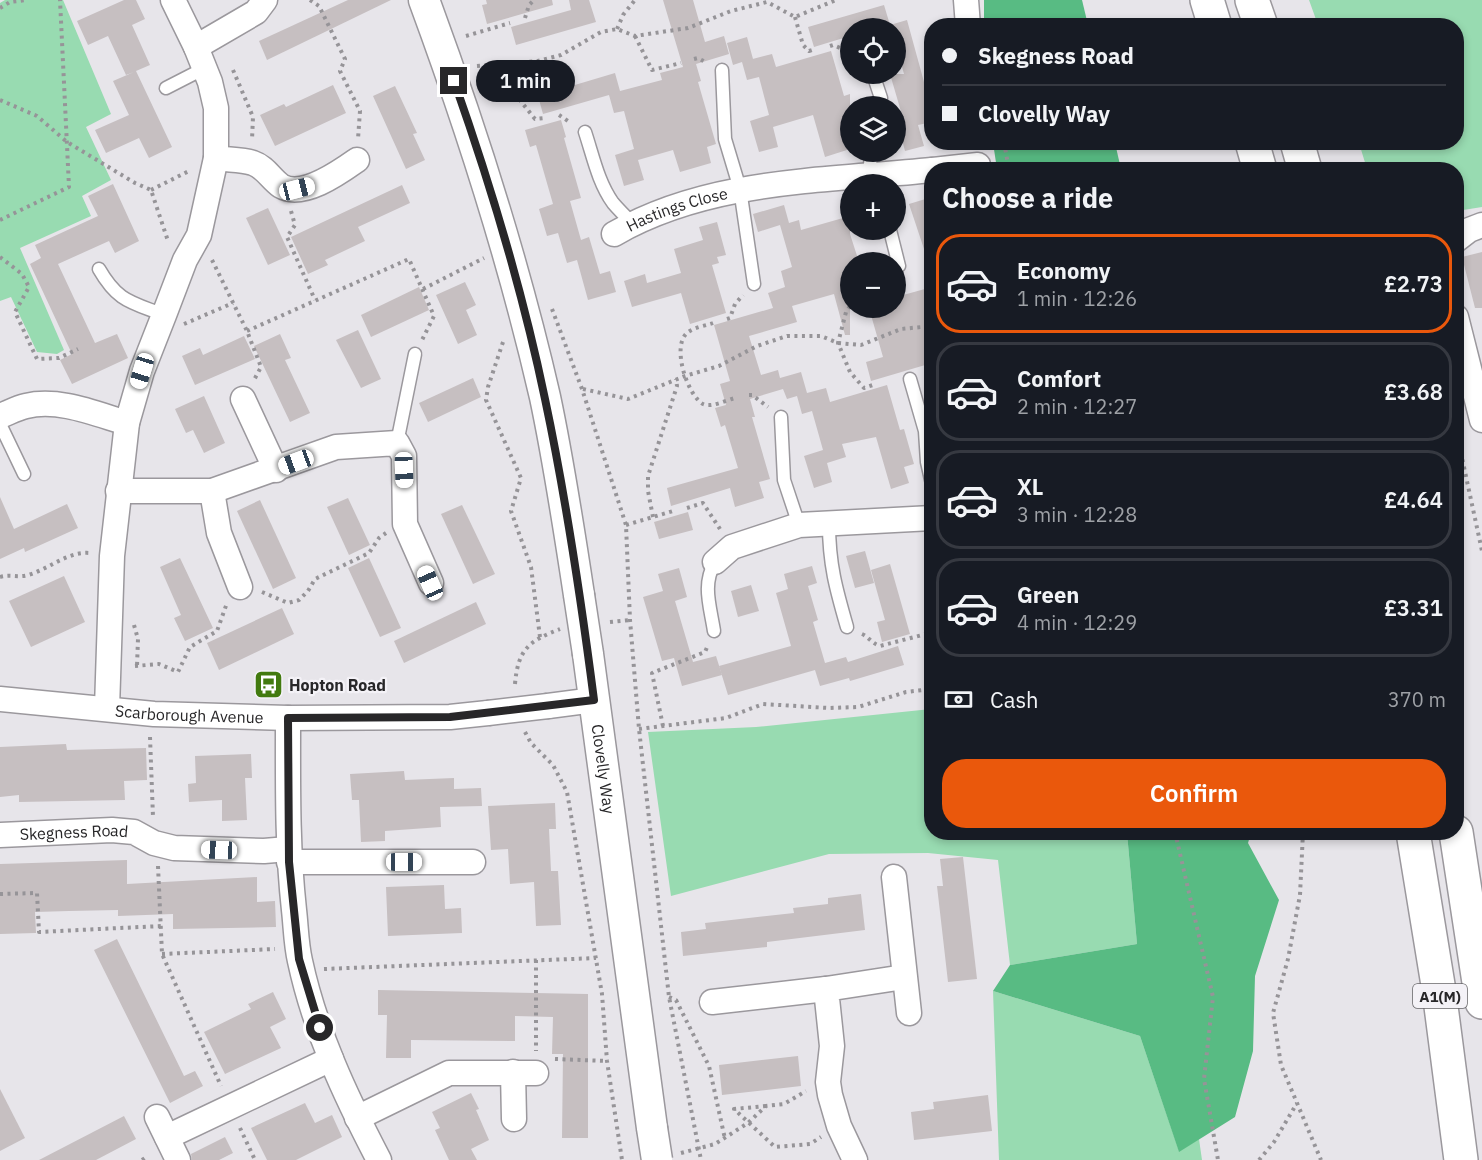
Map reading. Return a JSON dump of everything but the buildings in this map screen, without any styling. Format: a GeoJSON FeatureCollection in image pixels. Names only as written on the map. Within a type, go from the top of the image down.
{"type":"FeatureCollection","features":[{"type":"Feature","properties":{"kind":"highway"},"geometry":{"type":"LineString","coordinates":[[1207,0],[1213,18]]}},
{"type":"Feature","properties":{"kind":"highway"},"geometry":{"type":"LineString","coordinates":[[1252,0],[1258,18]]}},
{"type":"Feature","properties":{"kind":"highway","name":"A1(M)"},"geometry":{"type":"LineString","coordinates":[[1414,840],[1439,991],[1461,1160]]}},
{"type":"Feature","properties":{"kind":"highway","name":"A1(M)"},"geometry":{"type":"LineString","coordinates":[[1457,840],[1482,1002]]}},
{"type":"Feature","properties":{"kind":"street"},"geometry":{"type":"LineString","coordinates":[[107,708],[112,556],[127,423],[142,371],[185,260],[199,235],[216,158],[216,108],[210,82],[173,0]]}},
{"type":"Feature","properties":{"kind":"street"},"geometry":{"type":"LineString","coordinates":[[200,57],[256,12],[265,0]]}},
{"type":"Feature","properties":{"kind":"street","name":"Clovelly Way"},"geometry":{"type":"LineString","coordinates":[[424,0],[461,101],[524,312],[545,399],[567,518],[588,654],[652,1128],[666,1157]]}},
{"type":"Feature","properties":{"kind":"street"},"geometry":{"type":"LineString","coordinates":[[966,0],[967,18]]}},
{"type":"Feature","properties":{"kind":"street"},"geometry":{"type":"LineString","coordinates":[[216,158],[252,162],[263,168],[284,187],[297,189],[319,183],[357,160]]}},
{"type":"Feature","properties":{"kind":"street","name":"Hastings Close"},"geometry":{"type":"LineString","coordinates":[[906,174],[924,171]]}},
{"type":"Feature","properties":{"kind":"street","name":"Hastings Close"},"geometry":{"type":"LineString","coordinates":[[623,229],[692,202],[740,189],[840,182]]}},
{"type":"Feature","properties":{"kind":"street"},"geometry":{"type":"LineString","coordinates":[[1464,234],[1482,225]]}},
{"type":"Feature","properties":{"kind":"street"},"geometry":{"type":"LineString","coordinates":[[1464,346],[1481,409]]}},
{"type":"Feature","properties":{"kind":"street"},"geometry":{"type":"LineString","coordinates":[[243,399],[276,470]]}},
{"type":"Feature","properties":{"kind":"street"},"geometry":{"type":"LineString","coordinates":[[0,416],[26,406],[51,404],[127,423]]}},
{"type":"Feature","properties":{"kind":"street"},"geometry":{"type":"LineString","coordinates":[[118,491],[212,491],[336,447],[397,443],[404,456],[405,524],[430,583]]}},
{"type":"Feature","properties":{"kind":"street"},"geometry":{"type":"LineString","coordinates":[[212,491],[219,533],[240,587]]}},
{"type":"Feature","properties":{"kind":"street"},"geometry":{"type":"LineString","coordinates":[[724,554],[799,525],[924,518]]}},
{"type":"Feature","properties":{"kind":"street","name":"Scarborough Avenue"},"geometry":{"type":"LineString","coordinates":[[0,699],[154,714],[288,718],[450,717],[594,700]]}},
{"type":"Feature","properties":{"kind":"street"},"geometry":{"type":"LineString","coordinates":[[288,718],[289,856],[298,948],[315,1013],[331,1059],[357,1118],[379,1160]]}},
{"type":"Feature","properties":{"kind":"street","name":"Skegness Road"},"geometry":{"type":"LineString","coordinates":[[0,835],[112,830],[135,832],[154,843],[174,848],[264,851],[289,856],[473,862]]}},
{"type":"Feature","properties":{"kind":"street"},"geometry":{"type":"LineString","coordinates":[[894,877],[909,1013]]}},
{"type":"Feature","properties":{"kind":"street"},"geometry":{"type":"LineString","coordinates":[[712,1002],[826,989],[904,977]]}},
{"type":"Feature","properties":{"kind":"street"},"geometry":{"type":"LineString","coordinates":[[826,989],[832,1046],[828,1082],[839,1126],[855,1160]]}},
{"type":"Feature","properties":{"kind":"street"},"geometry":{"type":"LineString","coordinates":[[178,1160],[162,1127],[230,1108],[331,1059]]}},
{"type":"Feature","properties":{"kind":"street"},"geometry":{"type":"LineString","coordinates":[[357,1118],[449,1073],[528,1068],[514,1119]]}},
{"type":"Feature","properties":{"kind":"lane"},"geometry":{"type":"LineString","coordinates":[[166,88],[200,57]]}},
{"type":"Feature","properties":{"kind":"lane","name":"Hastings Close"},"geometry":{"type":"LineString","coordinates":[[722,70],[725,139],[740,189],[754,284]]}},
{"type":"Feature","properties":{"kind":"lane"},"geometry":{"type":"LineString","coordinates":[[585,132],[598,172],[623,229]]}},
{"type":"Feature","properties":{"kind":"lane"},"geometry":{"type":"LineString","coordinates":[[99,269],[109,287],[122,299],[164,315]]}},
{"type":"Feature","properties":{"kind":"lane"},"geometry":{"type":"LineString","coordinates":[[397,443],[415,354]]}},
{"type":"Feature","properties":{"kind":"lane"},"geometry":{"type":"LineString","coordinates":[[910,379],[924,428]]}},
{"type":"Feature","properties":{"kind":"lane"},"geometry":{"type":"LineString","coordinates":[[781,417],[784,480],[799,525]]}},
{"type":"Feature","properties":{"kind":"lane"},"geometry":{"type":"LineString","coordinates":[[0,424],[24,474]]}},
{"type":"Feature","properties":{"kind":"lane"},"geometry":{"type":"LineString","coordinates":[[829,524],[829,555],[832,574],[847,627]]}},
{"type":"Feature","properties":{"kind":"lane"},"geometry":{"type":"LineString","coordinates":[[714,631],[707,587],[708,574],[724,554]]}},
{"type":"Feature","properties":{"kind":"path"},"geometry":{"type":"LineString","coordinates":[[0,8],[10,2],[27,0]]}},
{"type":"Feature","properties":{"kind":"path"},"geometry":{"type":"LineString","coordinates":[[0,220],[69,187],[60,0]]}},
{"type":"Feature","properties":{"kind":"path"},"geometry":{"type":"LineString","coordinates":[[310,0],[319,6],[345,59],[340,71],[360,111],[357,160]]}},
{"type":"Feature","properties":{"kind":"path"},"geometry":{"type":"LineString","coordinates":[[525,18],[529,5],[534,0]]}},
{"type":"Feature","properties":{"kind":"path"},"geometry":{"type":"LineString","coordinates":[[616,29],[623,15],[635,0]]}},
{"type":"Feature","properties":{"kind":"path"},"geometry":{"type":"LineString","coordinates":[[795,17],[836,0]]}},
{"type":"Feature","properties":{"kind":"path"},"geometry":{"type":"LineString","coordinates":[[477,66],[538,61],[561,55],[601,32],[616,29],[635,36],[688,28],[731,10],[768,1],[795,17],[803,45],[809,51],[815,50]]}},
{"type":"Feature","properties":{"kind":"path"},"geometry":{"type":"LineString","coordinates":[[466,36],[510,23]]}},
{"type":"Feature","properties":{"kind":"path"},"geometry":{"type":"LineString","coordinates":[[635,36],[652,70],[681,63]]}},
{"type":"Feature","properties":{"kind":"path"},"geometry":{"type":"LineString","coordinates":[[830,46],[840,48]]}},
{"type":"Feature","properties":{"kind":"path"},"geometry":{"type":"LineString","coordinates":[[490,64],[535,119],[545,118]]}},
{"type":"Feature","properties":{"kind":"path"},"geometry":{"type":"LineString","coordinates":[[0,100],[37,116],[67,142],[135,183],[151,190],[173,254],[185,260]]}},
{"type":"Feature","properties":{"kind":"path"},"geometry":{"type":"LineString","coordinates":[[151,190],[216,158]]}},
{"type":"Feature","properties":{"kind":"path"},"geometry":{"type":"LineString","coordinates":[[284,187],[295,225],[287,237],[315,300]]}},
{"type":"Feature","properties":{"kind":"path"},"geometry":{"type":"LineString","coordinates":[[199,235],[247,331],[261,367],[243,399]]}},
{"type":"Feature","properties":{"kind":"path"},"geometry":{"type":"LineString","coordinates":[[482,248],[488,269]]}},
{"type":"Feature","properties":{"kind":"path"},"geometry":{"type":"LineString","coordinates":[[0,257],[22,274],[30,287],[15,312],[37,359],[59,358],[78,349]]}},
{"type":"Feature","properties":{"kind":"path"},"geometry":{"type":"LineString","coordinates":[[423,289],[484,258]]}},
{"type":"Feature","properties":{"kind":"path"},"geometry":{"type":"LineString","coordinates":[[247,331],[409,259],[434,316],[415,354]]}},
{"type":"Feature","properties":{"kind":"path"},"geometry":{"type":"LineString","coordinates":[[727,319],[730,318],[735,304],[754,284]]}},
{"type":"Feature","properties":{"kind":"path"},"geometry":{"type":"LineString","coordinates":[[844,318],[838,344],[850,372],[864,388],[873,385]]}},
{"type":"Feature","properties":{"kind":"path"},"geometry":{"type":"LineString","coordinates":[[713,323],[686,333],[682,340],[680,360],[685,376],[699,400],[704,404],[709,405],[735,398]]}},
{"type":"Feature","properties":{"kind":"path"},"geometry":{"type":"LineString","coordinates":[[582,389],[628,399],[676,379],[719,366],[757,346],[787,336],[820,336],[838,344],[861,345],[901,329],[924,327]]}},
{"type":"Feature","properties":{"kind":"path"},"geometry":{"type":"LineString","coordinates":[[505,338],[488,387],[486,400],[521,478],[511,511],[531,567],[540,637]]}},
{"type":"Feature","properties":{"kind":"path"},"geometry":{"type":"LineString","coordinates":[[653,517],[648,491],[648,476],[677,386],[676,379]]}},
{"type":"Feature","properties":{"kind":"path"},"geometry":{"type":"LineString","coordinates":[[749,395],[752,394],[781,417]]}},
{"type":"Feature","properties":{"kind":"path"},"geometry":{"type":"LineString","coordinates":[[1464,467],[1482,551]]}},
{"type":"Feature","properties":{"kind":"path"},"geometry":{"type":"LineString","coordinates":[[687,508],[703,503],[724,554]]}},
{"type":"Feature","properties":{"kind":"path"},"geometry":{"type":"LineString","coordinates":[[626,525],[673,511]]}},
{"type":"Feature","properties":{"kind":"path"},"geometry":{"type":"LineString","coordinates":[[108,667],[159,664],[178,672],[190,647],[217,631],[229,598],[240,587],[266,593],[288,603],[299,600],[315,579],[369,553],[379,538],[390,530],[405,524]]}},
{"type":"Feature","properties":{"kind":"path"},"geometry":{"type":"LineString","coordinates":[[0,577],[11,574],[19,577],[30,574],[79,552],[112,556]]}},
{"type":"Feature","properties":{"kind":"path"},"geometry":{"type":"LineString","coordinates":[[601,622],[630,620]]}},
{"type":"Feature","properties":{"kind":"path"},"geometry":{"type":"LineString","coordinates":[[847,627],[867,636],[873,644],[880,646],[924,635]]}},
{"type":"Feature","properties":{"kind":"path"},"geometry":{"type":"LineString","coordinates":[[514,684],[522,653],[540,637],[564,628]]}},
{"type":"Feature","properties":{"kind":"path"},"geometry":{"type":"LineString","coordinates":[[663,726],[652,673],[705,652],[714,631]]}},
{"type":"Feature","properties":{"kind":"path"},"geometry":{"type":"LineString","coordinates":[[639,729],[726,717],[763,704],[829,708],[858,707],[906,692],[924,690]]}},
{"type":"Feature","properties":{"kind":"path"},"geometry":{"type":"LineString","coordinates":[[154,714],[150,737],[154,843],[162,954],[255,1160]]}},
{"type":"Feature","properties":{"kind":"path"},"geometry":{"type":"LineString","coordinates":[[525,732],[531,743],[553,765],[567,792],[602,994],[607,1061],[622,1160]]}},
{"type":"Feature","properties":{"kind":"path"},"geometry":{"type":"LineString","coordinates":[[1177,840],[1213,997],[1204,1079],[1218,1160]]}},
{"type":"Feature","properties":{"kind":"path"},"geometry":{"type":"LineString","coordinates":[[1303,840],[1300,895],[1288,959],[1273,1014],[1281,1065],[1321,1160]]}},
{"type":"Feature","properties":{"kind":"path"},"geometry":{"type":"LineString","coordinates":[[0,894],[37,893],[39,932],[161,926]]}},
{"type":"Feature","properties":{"kind":"path"},"geometry":{"type":"LineString","coordinates":[[162,954],[298,948]]}},
{"type":"Feature","properties":{"kind":"path"},"geometry":{"type":"LineString","coordinates":[[303,972],[315,969],[596,958]]}},
{"type":"Feature","properties":{"kind":"path"},"geometry":{"type":"LineString","coordinates":[[536,960],[528,1068],[607,1061]]}},
{"type":"Feature","properties":{"kind":"path"},"geometry":{"type":"LineString","coordinates":[[669,997],[676,1000],[709,1066],[725,1138]]}},
{"type":"Feature","properties":{"kind":"path"},"geometry":{"type":"LineString","coordinates":[[828,1082],[814,1086],[784,1104],[734,1109],[775,1147],[810,1144],[839,1126]]}},
{"type":"Feature","properties":{"kind":"path"},"geometry":{"type":"LineString","coordinates":[[1259,1160],[1274,1142],[1297,1102]]}},
{"type":"Feature","properties":{"kind":"path"},"geometry":{"type":"LineString","coordinates":[[666,1157],[700,1149],[725,1138],[766,1106]]}},
{"type":"Feature","properties":{"kind":"green space"},"geometry":{"type":"Polygon","coordinates":[[[5,0],[63,0],[111,114],[86,127],[111,180],[82,196],[91,216],[20,248],[64,350],[57,354],[37,352],[11,297],[0,301],[0,3],[5,0]]]}},
{"type":"Feature","properties":{"kind":"green space"},"geometry":{"type":"Polygon","coordinates":[[[984,0],[1082,0],[1086,18],[984,18],[984,0]]]}},
{"type":"Feature","properties":{"kind":"green space"},"geometry":{"type":"Polygon","coordinates":[[[1309,0],[1482,0],[1482,207],[1464,210],[1464,162],[1365,162],[1361,150],[1464,150],[1464,18],[1315,18],[1309,0]]]}},
{"type":"Feature","properties":{"kind":"green space"},"geometry":{"type":"Polygon","coordinates":[[[994,150],[1117,150],[1119,162],[996,162],[994,150]]]}},
{"type":"Feature","properties":{"kind":"green space"},"geometry":{"type":"Polygon","coordinates":[[[924,710],[924,840],[1128,840],[1137,944],[1010,965],[998,860],[928,853],[829,854],[671,896],[648,732],[756,727],[924,710]]]}},
{"type":"Feature","properties":{"kind":"green space"},"geometry":{"type":"Polygon","coordinates":[[[1128,840],[1249,840],[1248,843],[1279,900],[1255,976],[1253,1051],[1235,1117],[1179,1152],[1140,1036],[993,991],[1010,965],[1137,944],[1128,840]]]}},
{"type":"Feature","properties":{"kind":"green space"},"geometry":{"type":"Polygon","coordinates":[[[993,991],[1140,1036],[1179,1151],[1199,1139],[1202,1160],[999,1160],[993,991]]]}},
{"type":"Feature","properties":{"kind":"place","name":"Hopton Road"},"geometry":{"type":"Point","coordinates":[268,685]}},
{"type":"Feature","properties":{"kind":"route"},"geometry":{"type":"LineString","coordinates":[[320,1028],[299,959],[289,862],[288,718],[450,717],[594,700],[567,518],[545,399],[524,312],[454,81]]}}]}
